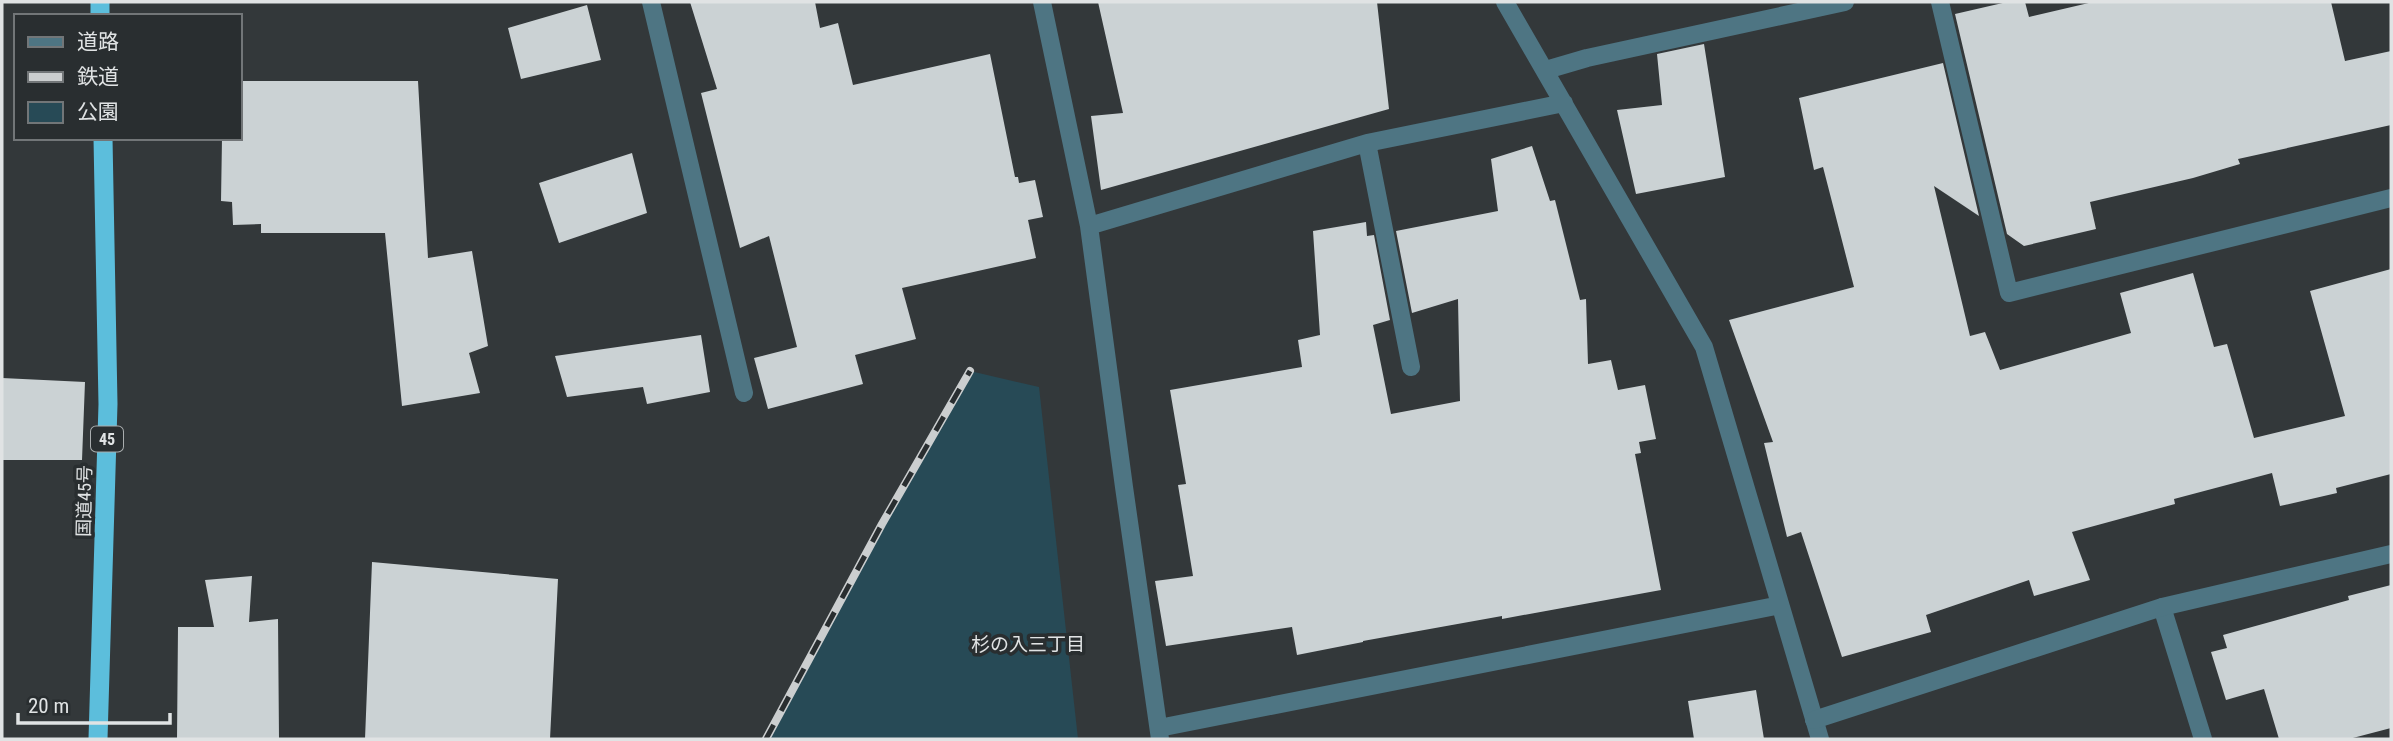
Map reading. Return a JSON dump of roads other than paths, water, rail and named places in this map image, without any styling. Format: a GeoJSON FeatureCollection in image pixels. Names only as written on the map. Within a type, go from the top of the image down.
{"type":"FeatureCollection","features":[{"type":"Feature","properties":{"kind":"highway","name":"国道45号"},"geometry":{"type":"LineString","coordinates":[[98,739],[108,404],[103,140]]}},
{"type":"Feature","properties":{"kind":"street"},"geometry":{"type":"LineString","coordinates":[[651,2],[744,393]]}},
{"type":"Feature","properties":{"kind":"street"},"geometry":{"type":"LineString","coordinates":[[1042,2],[1089,226],[1160,734],[1780,605]]}},
{"type":"Feature","properties":{"kind":"street"},"geometry":{"type":"LineString","coordinates":[[1505,2],[1704,347],[1820,739]]}},
{"type":"Feature","properties":{"kind":"street"},"geometry":{"type":"LineString","coordinates":[[1546,70],[1587,58],[1845,2]]}},
{"type":"Feature","properties":{"kind":"street"},"geometry":{"type":"LineString","coordinates":[[1940,2],[2009,293],[2391,198]]}},
{"type":"Feature","properties":{"kind":"street"},"geometry":{"type":"LineString","coordinates":[[1089,226],[1367,143],[1564,103]]}},
{"type":"Feature","properties":{"kind":"street"},"geometry":{"type":"LineString","coordinates":[[1367,143],[1411,367]]}},
{"type":"Feature","properties":{"kind":"street"},"geometry":{"type":"LineString","coordinates":[[1814,720],[2162,607],[2391,554]]}},
{"type":"Feature","properties":{"kind":"street"},"geometry":{"type":"LineString","coordinates":[[2162,607],[2203,739]]}},
{"type":"Feature","properties":{"kind":"railway"},"geometry":{"type":"LineString","coordinates":[[766,739],[882,524],[970,371]]}},
{"type":"Feature","properties":{"kind":"district","name":"杉の入三丁目"},"geometry":{"type":"Point","coordinates":[1028,644]}}]}
